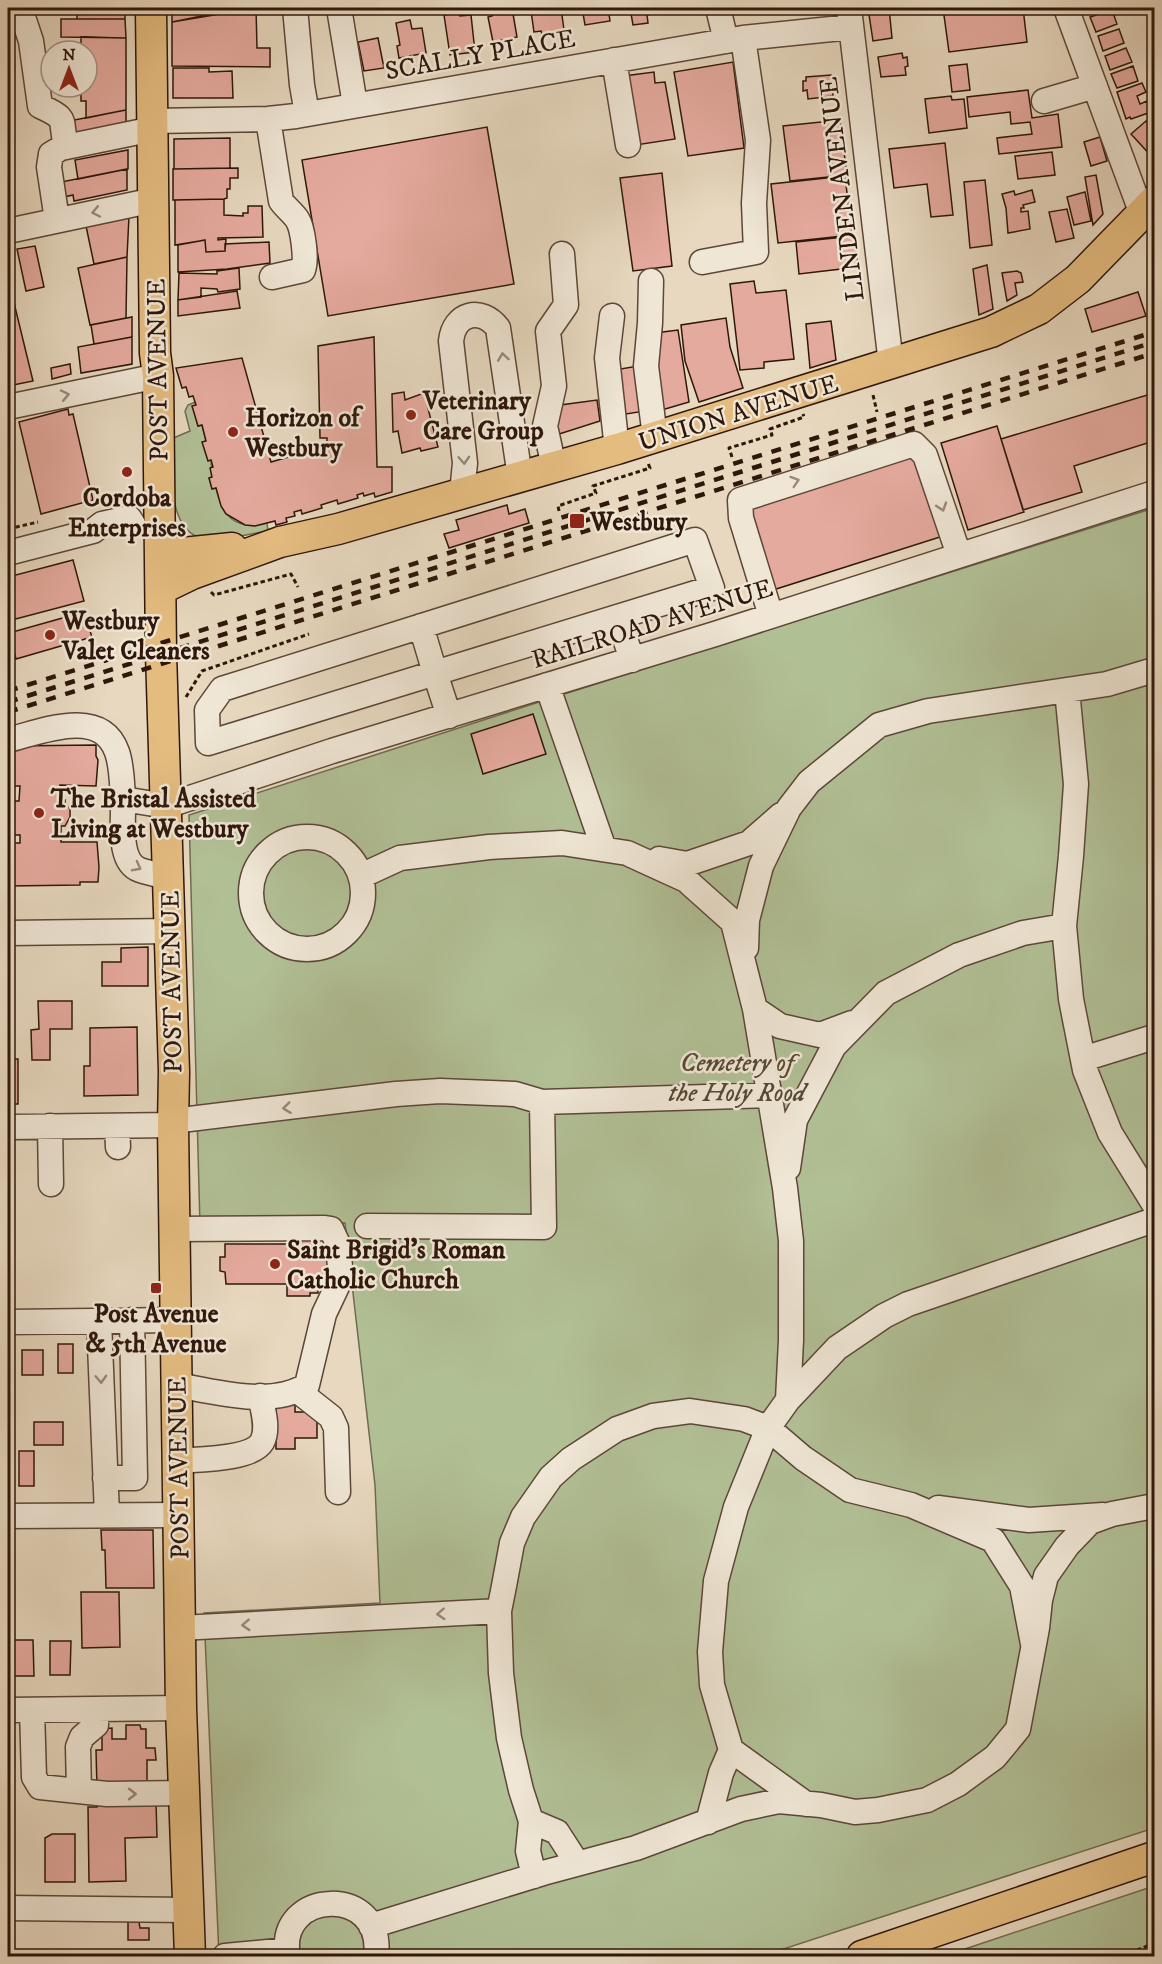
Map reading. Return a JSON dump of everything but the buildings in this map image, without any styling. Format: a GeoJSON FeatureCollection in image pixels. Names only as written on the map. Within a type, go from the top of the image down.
{"type":"FeatureCollection","features":[{"type":"Feature","properties":{"kind":"main road","name":"POST AVENUE"},"geometry":{"type":"LineString","coordinates":[[151,8],[155,352],[158,376],[146,520],[160,553],[174,1072],[180,1628],[190,1956]]}},
{"type":"Feature","properties":{"kind":"main road","name":"UNION AVENUE"},"geometry":{"type":"LineString","coordinates":[[160,553],[183,553],[280,542],[338,529],[554,467],[627,458],[655,437],[887,378],[1039,309],[1078,279],[1148,207]]}},
{"type":"Feature","properties":{"kind":"main road","name":"UNION AVENUE"},"geometry":{"type":"LineString","coordinates":[[161,589],[192,574],[280,542]]}},
{"type":"Feature","properties":{"kind":"main road"},"geometry":{"type":"LineString","coordinates":[[862,1956],[1155,1857]]}},
{"type":"Feature","properties":{"kind":"street"},"geometry":{"type":"LineString","coordinates":[[20,8],[31,41],[40,106],[62,119],[66,147],[51,154],[49,167],[57,220]]}},
{"type":"Feature","properties":{"kind":"street"},"geometry":{"type":"LineString","coordinates":[[295,8],[307,114]]}},
{"type":"Feature","properties":{"kind":"street"},"geometry":{"type":"LineString","coordinates":[[339,8],[355,105]]}},
{"type":"Feature","properties":{"kind":"street"},"geometry":{"type":"LineString","coordinates":[[702,262],[756,252],[754,202],[758,140],[734,40],[718,8]]}},
{"type":"Feature","properties":{"kind":"street"},"geometry":{"type":"LineString","coordinates":[[1066,8],[1095,86],[1148,207]]}},
{"type":"Feature","properties":{"kind":"street","name":"SCALLY PLACE"},"geometry":{"type":"LineString","coordinates":[[66,147],[153,125],[268,119],[307,114],[734,40],[850,17]]}},
{"type":"Feature","properties":{"kind":"street","name":"LINDEN AVENUE"},"geometry":{"type":"LineString","coordinates":[[850,17],[887,378]]}},
{"type":"Feature","properties":{"kind":"street"},"geometry":{"type":"LineString","coordinates":[[614,60],[628,145]]}},
{"type":"Feature","properties":{"kind":"street"},"geometry":{"type":"LineString","coordinates":[[1044,101],[1095,86]]}},
{"type":"Feature","properties":{"kind":"street"},"geometry":{"type":"LineString","coordinates":[[268,119],[281,201],[300,226],[306,263],[303,270],[272,277]]}},
{"type":"Feature","properties":{"kind":"street"},"geometry":{"type":"LineString","coordinates":[[8,228],[153,200]]}},
{"type":"Feature","properties":{"kind":"street"},"geometry":{"type":"LineString","coordinates":[[554,467],[544,426],[554,387],[548,331],[566,305],[562,254]]}},
{"type":"Feature","properties":{"kind":"street"},"geometry":{"type":"LineString","coordinates":[[651,281],[646,366],[655,437]]}},
{"type":"Feature","properties":{"kind":"street"},"geometry":{"type":"LineString","coordinates":[[462,494],[465,464],[451,341],[455,325],[470,315],[486,317],[498,328],[520,477]]}},
{"type":"Feature","properties":{"kind":"street"},"geometry":{"type":"LineString","coordinates":[[612,316],[607,358],[627,458]]}},
{"type":"Feature","properties":{"kind":"street"},"geometry":{"type":"LineString","coordinates":[[8,407],[158,376]]}},
{"type":"Feature","properties":{"kind":"street"},"geometry":{"type":"LineString","coordinates":[[771,616],[741,518],[740,500],[914,444],[925,455],[959,555]]}},
{"type":"Feature","properties":{"kind":"street","name":"RAILROAD AVENUE"},"geometry":{"type":"LineString","coordinates":[[166,806],[332,751],[632,660],[1155,494]]}},
{"type":"Feature","properties":{"kind":"street"},"geometry":{"type":"LineString","coordinates":[[8,553],[93,531],[104,537],[130,531],[146,520]]}},
{"type":"Feature","properties":{"kind":"street"},"geometry":{"type":"LineString","coordinates":[[695,540],[712,588],[208,743],[207,710],[222,689],[421,626],[695,540]]}},
{"type":"Feature","properties":{"kind":"street"},"geometry":{"type":"LineString","coordinates":[[618,617],[632,660]]}},
{"type":"Feature","properties":{"kind":"street"},"geometry":{"type":"LineString","coordinates":[[421,626],[448,716]]}},
{"type":"Feature","properties":{"kind":"street"},"geometry":{"type":"LineString","coordinates":[[361,876],[400,858],[489,847],[562,843],[687,864],[749,843],[789,808],[809,782],[879,725],[928,711],[1107,684],[1155,670]]}},
{"type":"Feature","properties":{"kind":"street"},"geometry":{"type":"LineString","coordinates":[[547,685],[616,851],[686,880],[733,922],[755,1009],[785,1188],[791,1252],[788,1400]]}},
{"type":"Feature","properties":{"kind":"street"},"geometry":{"type":"LineString","coordinates":[[1067,690],[1076,784],[1064,926],[1071,999],[1085,1070],[1110,1133],[1155,1204]]}},
{"type":"Feature","properties":{"kind":"street"},"geometry":{"type":"LineString","coordinates":[[8,740],[71,724],[97,729],[108,738],[117,749],[123,799],[124,851],[127,861],[138,870],[168,877]]}},
{"type":"Feature","properties":{"kind":"street"},"geometry":{"type":"LineString","coordinates":[[123,799],[166,806]]}},
{"type":"Feature","properties":{"kind":"street"},"geometry":{"type":"LineString","coordinates":[[745,973],[747,920],[761,866],[789,808]]}},
{"type":"Feature","properties":{"kind":"street"},"geometry":{"type":"LineString","coordinates":[[305,837],[323,840],[346,854],[361,876],[363,895],[360,913],[350,929],[336,942],[318,948],[299,949],[281,943],[266,932],[256,916],[251,898],[252,880],[259,863],[272,850],[287,841],[305,837]]}},
{"type":"Feature","properties":{"kind":"street"},"geometry":{"type":"LineString","coordinates":[[785,1188],[795,1120],[834,1046],[886,993],[959,955],[1023,933],[1064,926]]}},
{"type":"Feature","properties":{"kind":"street"},"geometry":{"type":"LineString","coordinates":[[8,933],[171,931]]}},
{"type":"Feature","properties":{"kind":"street"},"geometry":{"type":"LineString","coordinates":[[755,1009],[780,1026],[820,1035],[859,1020]]}},
{"type":"Feature","properties":{"kind":"street"},"geometry":{"type":"LineString","coordinates":[[1083,1059],[1155,1037]]}},
{"type":"Feature","properties":{"kind":"street"},"geometry":{"type":"LineString","coordinates":[[8,1127],[50,1126],[117,1136],[173,1123],[440,1090],[506,1093],[542,1102],[769,1095]]}},
{"type":"Feature","properties":{"kind":"street"},"geometry":{"type":"LineString","coordinates":[[367,1226],[544,1227],[542,1102]]}},
{"type":"Feature","properties":{"kind":"street"},"geometry":{"type":"LineString","coordinates":[[50,1126],[51,1184]]}},
{"type":"Feature","properties":{"kind":"street"},"geometry":{"type":"LineString","coordinates":[[708,1821],[731,1750],[712,1685],[710,1652],[716,1581],[736,1507],[768,1428],[788,1400],[837,1348],[884,1316],[908,1304],[1155,1221]]}},
{"type":"Feature","properties":{"kind":"street"},"geometry":{"type":"LineString","coordinates":[[174,1229],[313,1227],[331,1229],[338,1244],[341,1278],[324,1314],[307,1385],[298,1390],[260,1396],[226,1395],[177,1385]]}},
{"type":"Feature","properties":{"kind":"street"},"geometry":{"type":"LineString","coordinates":[[105,1478],[135,1478],[132,1320]]}},
{"type":"Feature","properties":{"kind":"street"},"geometry":{"type":"LineString","coordinates":[[8,1322],[176,1320]]}},
{"type":"Feature","properties":{"kind":"street"},"geometry":{"type":"LineString","coordinates":[[99,1321],[107,1515]]}},
{"type":"Feature","properties":{"kind":"street"},"geometry":{"type":"LineString","coordinates":[[298,1390],[331,1417],[336,1428],[338,1492]]}},
{"type":"Feature","properties":{"kind":"street"},"geometry":{"type":"LineString","coordinates":[[178,1461],[227,1457],[254,1449],[262,1442],[265,1428],[260,1396]]}},
{"type":"Feature","properties":{"kind":"street"},"geometry":{"type":"LineString","coordinates":[[534,1876],[528,1851],[531,1821],[509,1738],[501,1673],[499,1611],[513,1543],[523,1517],[551,1477],[571,1459],[617,1429],[653,1416],[690,1412],[744,1419],[768,1428],[803,1458],[850,1490],[911,1505],[1029,1520],[1112,1514],[1155,1506]]}},
{"type":"Feature","properties":{"kind":"street"},"geometry":{"type":"LineString","coordinates":[[911,1505],[993,1540],[1022,1586],[1033,1644]]}},
{"type":"Feature","properties":{"kind":"street"},"geometry":{"type":"LineString","coordinates":[[371,1926],[578,1863],[636,1848],[741,1809],[767,1803],[794,1802],[855,1812],[878,1810],[927,1800],[958,1784],[994,1757],[1018,1729],[1046,1576],[1067,1546],[1090,1522],[1112,1514]]}},
{"type":"Feature","properties":{"kind":"street"},"geometry":{"type":"LineString","coordinates":[[8,1516],[178,1515]]}},
{"type":"Feature","properties":{"kind":"street"},"geometry":{"type":"LineString","coordinates":[[180,1628],[499,1611]]}},
{"type":"Feature","properties":{"kind":"street"},"geometry":{"type":"LineString","coordinates":[[8,1710],[182,1708]]}},
{"type":"Feature","properties":{"kind":"street"},"geometry":{"type":"LineString","coordinates":[[80,1791],[78,1747],[82,1737],[96,1725],[96,1709]]}},
{"type":"Feature","properties":{"kind":"street"},"geometry":{"type":"LineString","coordinates":[[32,1710],[36,1783],[40,1787],[107,1794],[185,1794]]}},
{"type":"Feature","properties":{"kind":"street"},"geometry":{"type":"LineString","coordinates":[[731,1750],[806,1804]]}},
{"type":"Feature","properties":{"kind":"street"},"geometry":{"type":"LineString","coordinates":[[531,1821],[557,1832],[578,1863]]}},
{"type":"Feature","properties":{"kind":"street"},"geometry":{"type":"LineString","coordinates":[[225,1956],[287,1953],[292,1926],[299,1917],[308,1909],[320,1904],[338,1904],[355,1909],[371,1926],[375,1937],[376,1956]]}},
{"type":"Feature","properties":{"kind":"street"},"geometry":{"type":"LineString","coordinates":[[8,1908],[188,1910]]}},
{"type":"Feature","properties":{"kind":"path"},"geometry":{"type":"LineString","coordinates":[[877,412],[872,395],[887,378]]}},
{"type":"Feature","properties":{"kind":"path"},"geometry":{"type":"LineString","coordinates":[[732,457],[729,448],[772,435],[770,429],[804,417],[802,410]]}},
{"type":"Feature","properties":{"kind":"path"},"geometry":{"type":"LineString","coordinates":[[559,511],[558,506],[596,494],[593,486],[650,468],[648,463],[627,458]]}},
{"type":"Feature","properties":{"kind":"path"},"geometry":{"type":"LineString","coordinates":[[205,587],[214,595],[291,574],[298,587]]}},
{"type":"Feature","properties":{"kind":"path"},"geometry":{"type":"LineString","coordinates":[[1123,1956],[1155,1943]]}},
{"type":"Feature","properties":{"kind":"green space"},"geometry":{"type":"Polygon","coordinates":[[[195,402],[196,405],[193,407],[198,426],[202,425],[206,441],[203,442],[211,460],[212,477],[209,478],[212,488],[216,488],[222,506],[238,523],[256,525],[267,523],[268,531],[210,540],[191,533],[182,523],[177,511],[172,481],[171,439],[190,431],[185,411],[188,405],[195,402]]]}},
{"type":"Feature","properties":{"kind":"green space","name":"Cemetery of the Holy Rood"},"geometry":{"type":"Polygon","coordinates":[[[1154,508],[1154,1828],[762,1956],[219,1956],[204,1613],[380,1603],[375,1485],[345,1223],[200,1226],[189,815],[1154,508]]]}},
{"type":"Feature","properties":{"kind":"green space"},"geometry":{"type":"Polygon","coordinates":[[[1154,1886],[1154,1956],[944,1956],[1154,1886]]]}},
{"type":"Feature","properties":{"kind":"railway"},"geometry":{"type":"LineString","coordinates":[[8,691],[1154,332]]}},
{"type":"Feature","properties":{"kind":"railway"},"geometry":{"type":"LineString","coordinates":[[8,702],[1154,342]]}},
{"type":"Feature","properties":{"kind":"railway"},"geometry":{"type":"LineString","coordinates":[[8,712],[1154,353]]}},
{"type":"Feature","properties":{"kind":"place","name":"Veterinary Care Group"},"geometry":{"type":"Point","coordinates":[411,415]}},
{"type":"Feature","properties":{"kind":"place","name":"Horizon of Westbury"},"geometry":{"type":"Point","coordinates":[233,432]}},
{"type":"Feature","properties":{"kind":"place","name":"Cordoba Enterprises"},"geometry":{"type":"Point","coordinates":[127,472]}},
{"type":"Feature","properties":{"kind":"place","name":"Westbury"},"geometry":{"type":"Point","coordinates":[577,521]}},
{"type":"Feature","properties":{"kind":"place","name":"Westbury Valet Cleaners"},"geometry":{"type":"Point","coordinates":[50,635]}},
{"type":"Feature","properties":{"kind":"place","name":"The Bristal Assisted Living at Westbury"},"geometry":{"type":"Point","coordinates":[39,813]}},
{"type":"Feature","properties":{"kind":"place","name":"Saint Brigid's Roman Catholic Church"},"geometry":{"type":"Point","coordinates":[275,1264]}},
{"type":"Feature","properties":{"kind":"place","name":"Post Avenue & 5th Avenue"},"geometry":{"type":"Point","coordinates":[156,1288]}}]}
